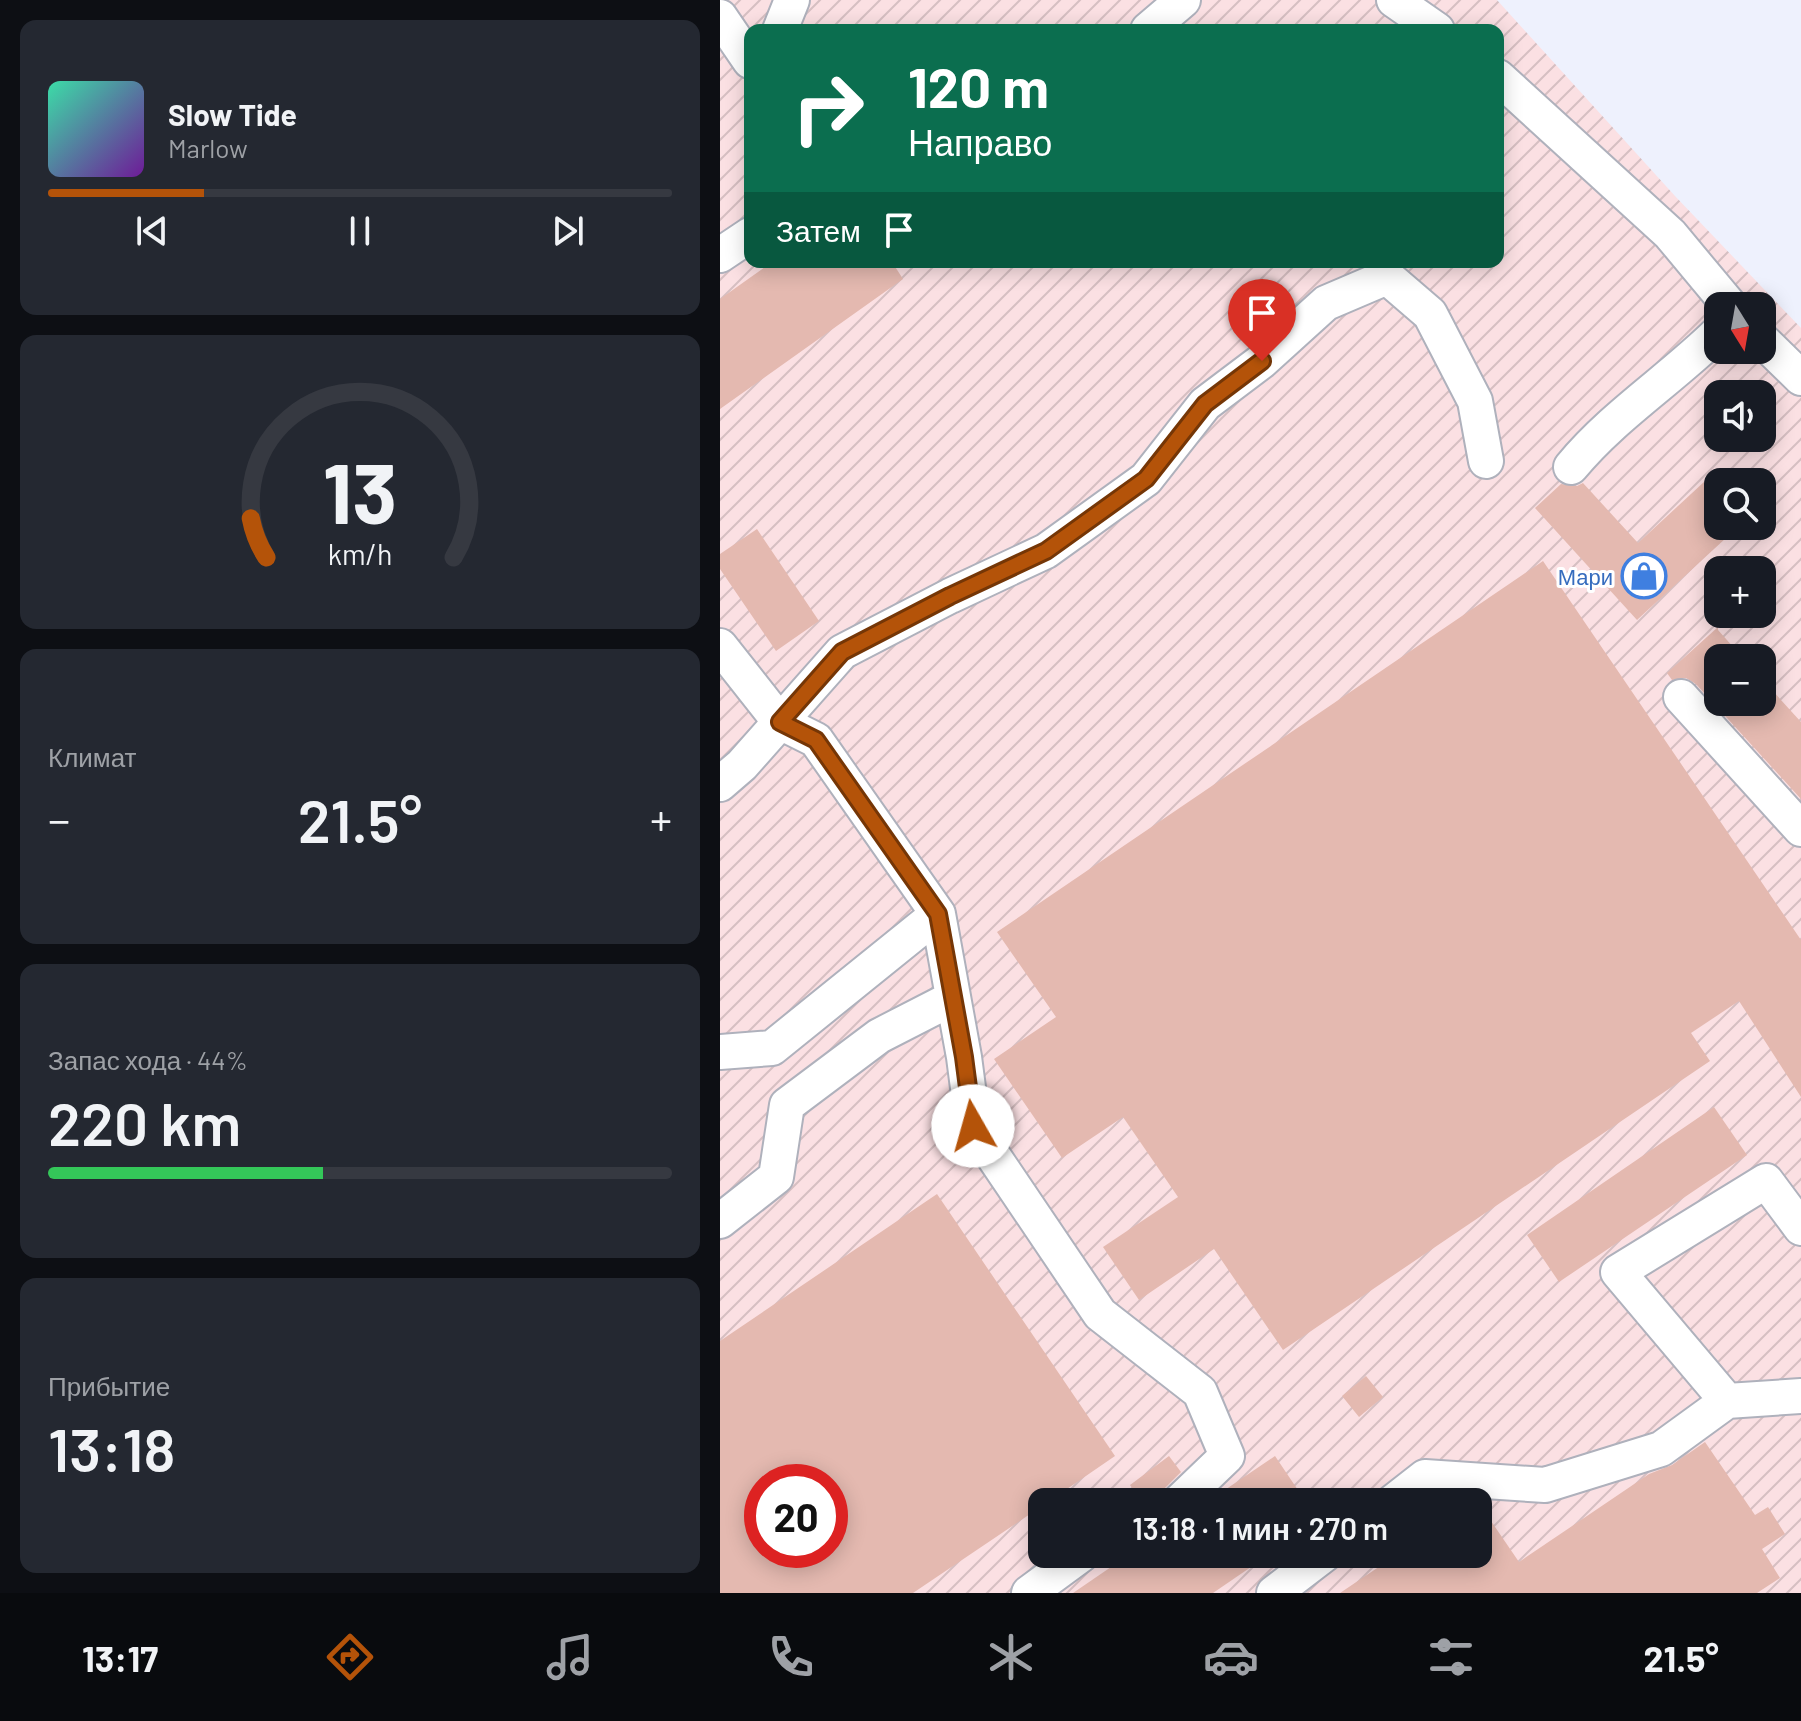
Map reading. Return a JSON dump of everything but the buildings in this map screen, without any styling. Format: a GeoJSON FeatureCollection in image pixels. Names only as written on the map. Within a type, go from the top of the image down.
{"type":"FeatureCollection","features":[{"type":"Feature","properties":{"kind":"lane"},"geometry":{"type":"LineString","coordinates":[[782,24],[792,0]]}},
{"type":"Feature","properties":{"kind":"lane"},"geometry":{"type":"LineString","coordinates":[[1155,24],[1183,0]]}},
{"type":"Feature","properties":{"kind":"lane"},"geometry":{"type":"LineString","coordinates":[[1394,0],[1428,24]]}},
{"type":"Feature","properties":{"kind":"lane"},"geometry":{"type":"LineString","coordinates":[[720,17],[744,51]]}},
{"type":"Feature","properties":{"kind":"lane"},"geometry":{"type":"LineString","coordinates":[[1504,82],[1670,234],[1718,292]]}},
{"type":"Feature","properties":{"kind":"lane"},"geometry":{"type":"LineString","coordinates":[[720,255],[744,239]]}},
{"type":"Feature","properties":{"kind":"lane"},"geometry":{"type":"LineString","coordinates":[[720,784],[742,765],[842,652],[1046,551],[1146,479],[1205,404],[1262,361],[1326,303],[1387,277],[1430,314],[1475,401],[1486,461]]}},
{"type":"Feature","properties":{"kind":"lane"},"geometry":{"type":"LineString","coordinates":[[1571,467],[1594,440],[1704,346]]}},
{"type":"Feature","properties":{"kind":"lane"},"geometry":{"type":"LineString","coordinates":[[1776,354],[1801,378]]}},
{"type":"Feature","properties":{"kind":"lane"},"geometry":{"type":"LineString","coordinates":[[720,646],[780,722],[816,740],[938,914],[973,1126],[1100,1314],[1200,1392],[1227,1456],[1194,1488]]}},
{"type":"Feature","properties":{"kind":"lane"},"geometry":{"type":"LineString","coordinates":[[1681,697],[1801,829]]}},
{"type":"Feature","properties":{"kind":"lane"},"geometry":{"type":"LineString","coordinates":[[720,1052],[772,1048],[938,914]]}},
{"type":"Feature","properties":{"kind":"lane"},"geometry":{"type":"LineString","coordinates":[[720,1221],[776,1177],[787,1105],[879,1036],[953,998]]}},
{"type":"Feature","properties":{"kind":"lane"},"geometry":{"type":"LineString","coordinates":[[1727,1401],[1618,1272],[1766,1181],[1801,1228]]}},
{"type":"Feature","properties":{"kind":"lane"},"geometry":{"type":"LineString","coordinates":[[1411,1488],[1425,1477],[1545,1485],[1661,1449],[1727,1401],[1801,1396]]}},
{"type":"Feature","properties":{"kind":"lane"},"geometry":{"type":"LineString","coordinates":[[1029,1593],[1063,1568]]}},
{"type":"Feature","properties":{"kind":"lane"},"geometry":{"type":"LineString","coordinates":[[1274,1593],[1307,1568]]}},
{"type":"Feature","properties":{"kind":"shaded area"},"geometry":{"type":"Polygon","coordinates":[[[720,0],[1497,0],[1767,292],[1704,292],[1704,364],[1776,364],[1776,302],[1801,328],[1801,1593],[720,1593],[720,0]]]}},
{"type":"Feature","properties":{"kind":"place","name":"Мари"},"geometry":{"type":"Point","coordinates":[1644,576]}},
{"type":"Feature","properties":{"kind":"route"},"geometry":{"type":"LineString","coordinates":[[973,1126],[938,914],[816,740],[780,722],[842,652],[1046,551],[1146,479],[1205,404],[1262,361]]}}]}
